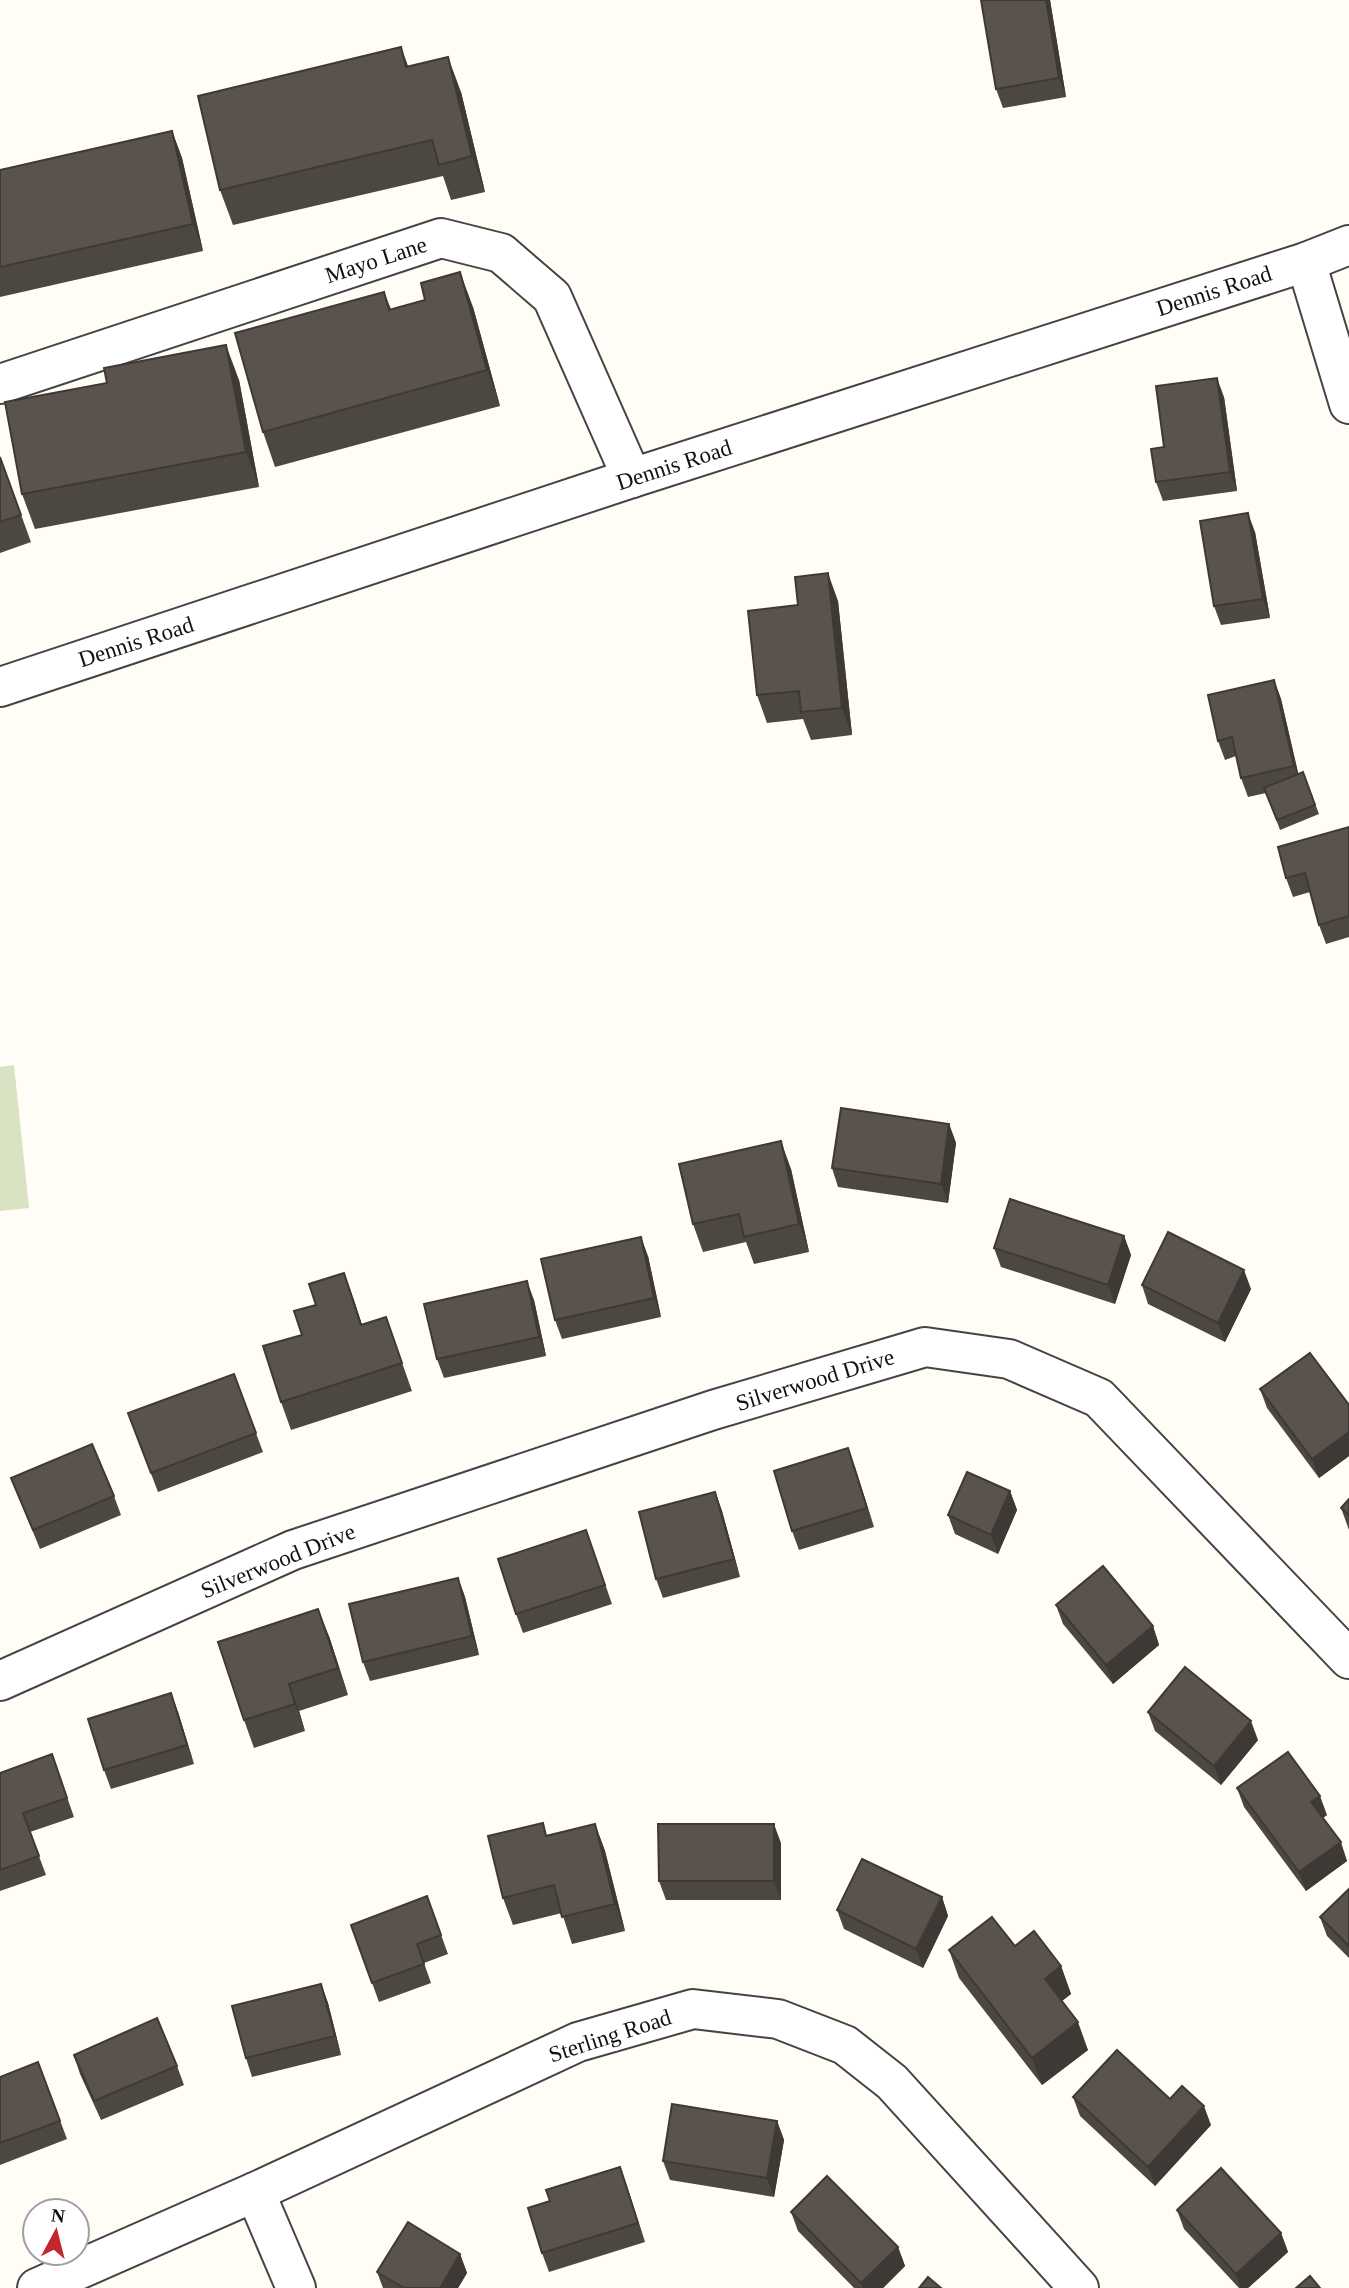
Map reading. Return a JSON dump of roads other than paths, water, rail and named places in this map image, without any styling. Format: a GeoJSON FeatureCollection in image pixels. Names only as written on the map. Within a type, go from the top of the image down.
{"type":"FeatureCollection","features":[{"type":"Feature","properties":{"kind":"street","name":"Mayo Lane"},"geometry":{"type":"LineString","coordinates":[[0,384],[441,238],[501,253],[552,297],[632,478]]}},
{"type":"Feature","properties":{"kind":"street","name":"Dennis Road"},"geometry":{"type":"LineString","coordinates":[[0,687],[632,478],[1306,262],[1349,245]]}},
{"type":"Feature","properties":{"kind":"street"},"geometry":{"type":"LineString","coordinates":[[1306,262],[1349,404]]}},
{"type":"Feature","properties":{"kind":"street","name":"Silverwood Drive"},"geometry":{"type":"LineString","coordinates":[[0,1681],[293,1550],[713,1410],[925,1347],[1009,1359],[1099,1398],[1349,1659]]}},
{"type":"Feature","properties":{"kind":"street","name":"Sterling Road"},"geometry":{"type":"LineString","coordinates":[[37,2288],[255,2192],[578,2042],[693,2009],[778,2020],[845,2045],[892,2081],[1079,2288]]}},
{"type":"Feature","properties":{"kind":"street"},"geometry":{"type":"LineString","coordinates":[[255,2192],[296,2288]]}}]}
